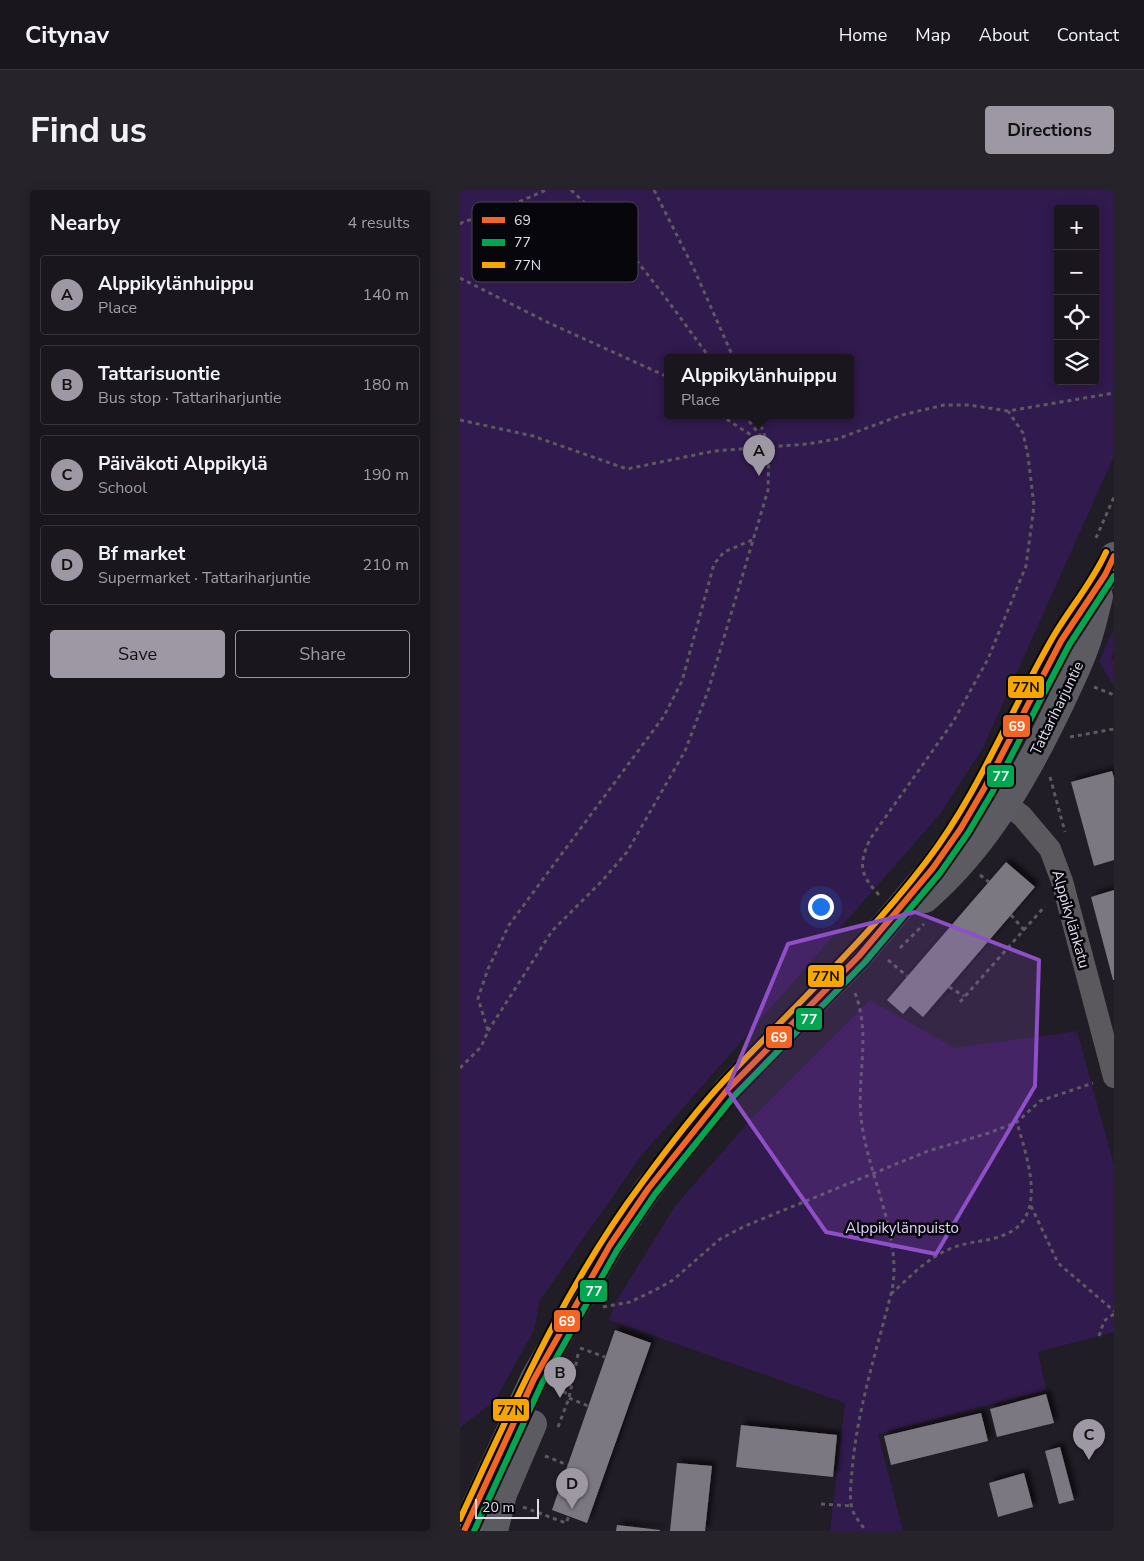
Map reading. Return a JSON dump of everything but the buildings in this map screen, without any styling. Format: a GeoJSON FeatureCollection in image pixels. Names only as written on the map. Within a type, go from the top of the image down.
{"type":"FeatureCollection","features":[{"type":"Feature","properties":{"kind":"main road","name":"Tattariharjuntie"},"geometry":{"type":"LineString","coordinates":[[494,1531],[503,1494],[549,1386],[573,1341],[588,1280],[648,1189],[727,1090],[870,961],[979,843],[995,796],[1041,744],[1086,647],[1109,565]]}},
{"type":"Feature","properties":{"kind":"main road","name":"Tattariharjuntie"},"geometry":{"type":"LineString","coordinates":[[464,1531],[534,1379],[573,1341]]}},
{"type":"Feature","properties":{"kind":"street","name":"Alppikylänkatu"},"geometry":{"type":"LineString","coordinates":[[995,796],[1022,816],[1050,849],[1062,881],[1105,1079]]}},
{"type":"Feature","properties":{"kind":"path"},"geometry":{"type":"LineString","coordinates":[[519,202],[546,190]]}},
{"type":"Feature","properties":{"kind":"path"},"geometry":{"type":"LineString","coordinates":[[571,190],[584,202]]}},
{"type":"Feature","properties":{"kind":"path"},"geometry":{"type":"LineString","coordinates":[[654,190],[694,269],[732,354]]}},
{"type":"Feature","properties":{"kind":"path"},"geometry":{"type":"LineString","coordinates":[[460,224],[472,220]]}},
{"type":"Feature","properties":{"kind":"path"},"geometry":{"type":"LineString","coordinates":[[638,262],[707,354]]}},
{"type":"Feature","properties":{"kind":"path"},"geometry":{"type":"LineString","coordinates":[[460,278],[664,375]]}},
{"type":"Feature","properties":{"kind":"path"},"geometry":{"type":"LineString","coordinates":[[460,420],[533,436],[628,469],[714,451],[837,439],[902,415],[944,405],[969,405],[1008,411],[1114,393]]}},
{"type":"Feature","properties":{"kind":"path"},"geometry":{"type":"LineString","coordinates":[[883,899],[866,881],[862,873],[862,856],[870,840],[958,714],[988,659],[1026,566],[1034,506],[1028,456],[1023,433],[1008,411]]}},
{"type":"Feature","properties":{"kind":"path"},"geometry":{"type":"LineString","coordinates":[[726,419],[769,447]]}},
{"type":"Feature","properties":{"kind":"path"},"geometry":{"type":"LineString","coordinates":[[747,419],[769,447]]}},
{"type":"Feature","properties":{"kind":"path"},"geometry":{"type":"LineString","coordinates":[[460,1068],[481,1047],[488,1031],[529,963],[552,930],[602,881],[627,852],[685,751],[708,691],[768,490],[769,447],[758,419]]}},
{"type":"Feature","properties":{"kind":"path"},"geometry":{"type":"LineString","coordinates":[[488,1031],[478,998],[488,969],[509,925],[664,716],[682,681],[714,564],[724,552],[752,539]]}},
{"type":"Feature","properties":{"kind":"path"},"geometry":{"type":"LineString","coordinates":[[1092,686],[1114,695]]}},
{"type":"Feature","properties":{"kind":"path"},"geometry":{"type":"LineString","coordinates":[[1069,738],[1114,729]]}},
{"type":"Feature","properties":{"kind":"path"},"geometry":{"type":"LineString","coordinates":[[960,1002],[1045,906]]}},
{"type":"Feature","properties":{"kind":"path"},"geometry":{"type":"LineString","coordinates":[[1011,915],[1024,930]]}},
{"type":"Feature","properties":{"kind":"path"},"geometry":{"type":"LineString","coordinates":[[870,961],[888,960],[929,919]]}},
{"type":"Feature","properties":{"kind":"path"},"geometry":{"type":"LineString","coordinates":[[888,960],[907,976]]}},
{"type":"Feature","properties":{"kind":"path"},"geometry":{"type":"LineString","coordinates":[[848,1000],[862,987]]}},
{"type":"Feature","properties":{"kind":"path"},"geometry":{"type":"LineString","coordinates":[[949,987],[964,996]]}},
{"type":"Feature","properties":{"kind":"path"},"geometry":{"type":"LineString","coordinates":[[855,993],[864,1027],[861,1115],[864,1143],[892,1242],[894,1261],[891,1294],[869,1369],[853,1461],[852,1506],[866,1531]]}},
{"type":"Feature","properties":{"kind":"path"},"geometry":{"type":"LineString","coordinates":[[602,1300],[597,1308],[609,1308],[630,1302],[673,1280],[720,1238],[928,1151],[989,1133],[1017,1122],[1040,1101],[1105,1079]]}},
{"type":"Feature","properties":{"kind":"path"},"geometry":{"type":"LineString","coordinates":[[1017,1122],[1032,1188],[1031,1206],[1058,1263],[1114,1312],[1104,1321],[1099,1336]]}},
{"type":"Feature","properties":{"kind":"path"},"geometry":{"type":"LineString","coordinates":[[891,1294],[934,1257],[952,1248],[1006,1235],[1019,1225],[1031,1206]]}},
{"type":"Feature","properties":{"kind":"path"},"geometry":{"type":"LineString","coordinates":[[556,1433],[570,1396],[573,1341],[605,1357]]}},
{"type":"Feature","properties":{"kind":"path"},"geometry":{"type":"LineString","coordinates":[[563,1392],[588,1406]]}},
{"type":"Feature","properties":{"kind":"path"},"geometry":{"type":"LineString","coordinates":[[540,1464],[548,1448]]}},
{"type":"Feature","properties":{"kind":"path"},"geometry":{"type":"LineString","coordinates":[[544,1455],[568,1465]]}},
{"type":"Feature","properties":{"kind":"path"},"geometry":{"type":"LineString","coordinates":[[820,1504],[852,1506]]}},
{"type":"Feature","properties":{"kind":"path"},"geometry":{"type":"LineString","coordinates":[[520,1506],[566,1523],[569,1516]]}},
{"type":"Feature","properties":{"kind":"highlighted area"},"geometry":{"type":"Polygon","coordinates":[[[915,912],[1039,960],[1035,1086],[936,1254],[826,1232],[727,1090],[788,944],[915,912]]]}},
{"type":"Feature","properties":{"kind":"green space"},"geometry":{"type":"Polygon","coordinates":[[[460,190],[1114,190],[1114,456],[983,748],[939,815],[641,1156],[540,1300],[534,1330],[495,1401],[460,1427],[460,190]]]}},
{"type":"Feature","properties":{"kind":"green space"},"geometry":{"type":"Polygon","coordinates":[[[1114,629],[1114,652],[1111,659],[1114,661],[1114,687],[1099,661],[1114,629]]]}},
{"type":"Feature","properties":{"kind":"green space","name":"Alppikylänpuisto"},"geometry":{"type":"Polygon","coordinates":[[[870,1000],[954,1048],[1077,1031],[1114,1165],[1114,1332],[1038,1352],[1046,1390],[878,1434],[903,1531],[830,1531],[845,1403],[609,1320],[614,1305],[675,1206],[754,1116],[870,1000]]]}},
{"type":"Feature","properties":{"kind":"transit line","name":"77N"},"geometry":{"type":"LineString","coordinates":[[460,1519],[542,1346],[589,1262],[615,1222],[661,1157],[702,1106],[853,948],[926,862],[962,808],[1037,665],[1106,552]]}},
{"type":"Feature","properties":{"kind":"transit line","name":"69"},"geometry":{"type":"LineString","coordinates":[[464,1531],[534,1379],[610,1245],[648,1189],[727,1090],[859,956],[933,868],[961,828],[985,787],[1061,641],[1105,575],[1114,556]]}},
{"type":"Feature","properties":{"kind":"transit line","name":"77"},"geometry":{"type":"LineString","coordinates":[[474,1531],[542,1383],[617,1250],[655,1194],[734,1096],[865,962],[940,873],[968,833],[993,791],[1069,645],[1114,576]]}},
{"type":"Feature","properties":{"kind":"place","name":"Alppikylänhuippu"},"geometry":{"type":"Point","coordinates":[759,476]}},
{"type":"Feature","properties":{"kind":"place","name":"Tattarisuontie"},"geometry":{"type":"Point","coordinates":[560,1398]}},
{"type":"Feature","properties":{"kind":"place","name":"Päiväkoti Alppikylä"},"geometry":{"type":"Point","coordinates":[1089,1460]}},
{"type":"Feature","properties":{"kind":"place","name":"Bf market"},"geometry":{"type":"Point","coordinates":[572,1509]}}]}
